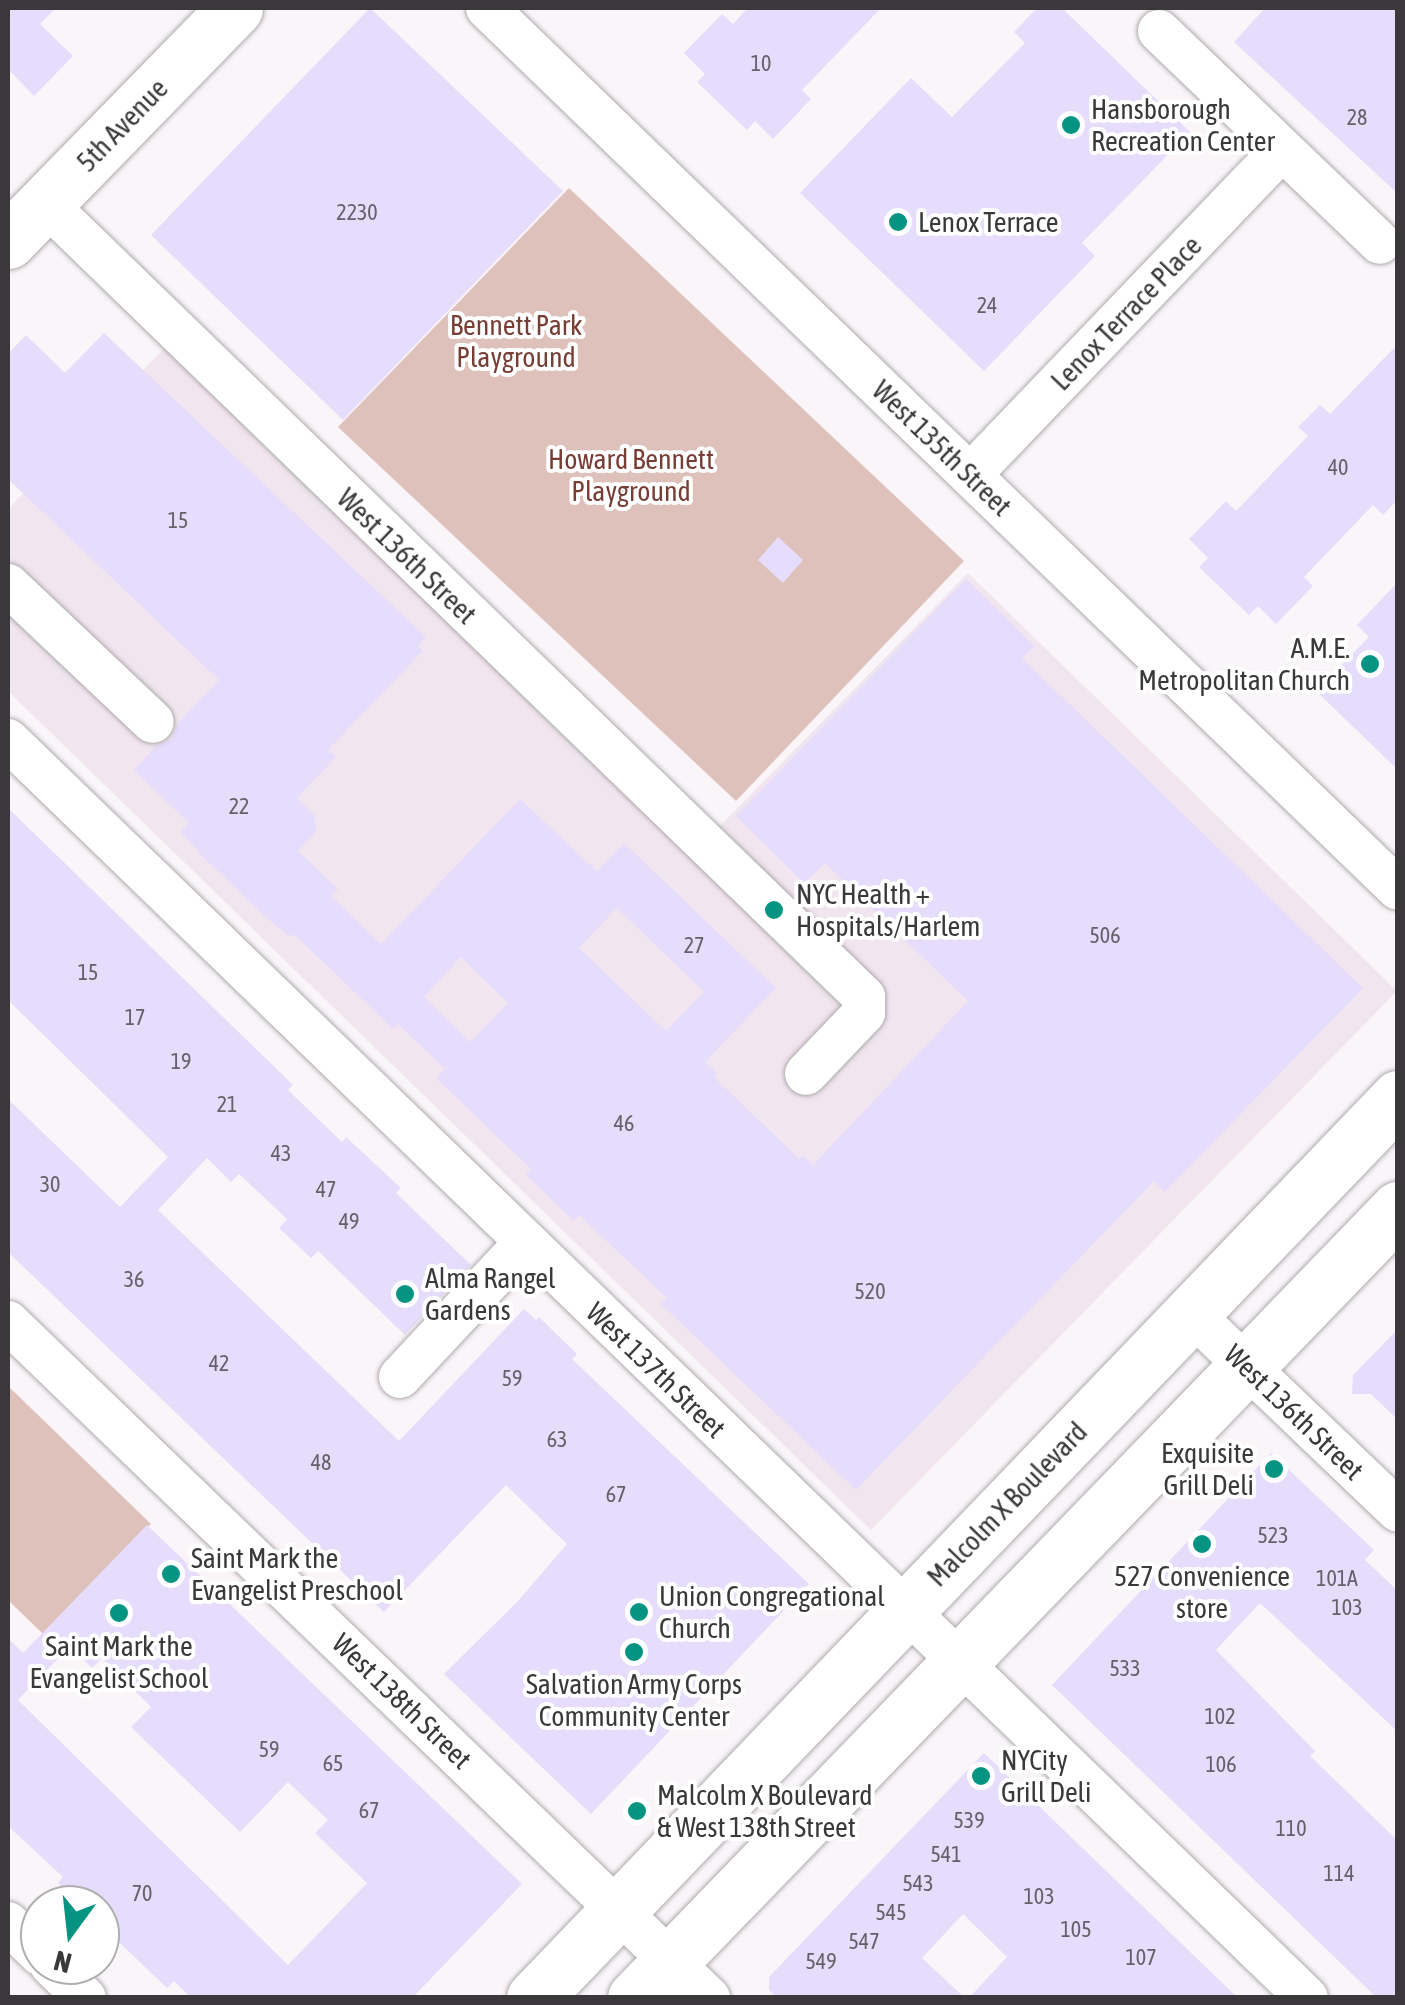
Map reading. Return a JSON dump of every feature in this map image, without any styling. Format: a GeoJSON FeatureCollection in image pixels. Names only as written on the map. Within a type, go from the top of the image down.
{"type":"FeatureCollection","features":[{"type":"Feature","properties":{"kind":"main road","name":"5th Avenue"},"geometry":{"type":"LineString","coordinates":[[8,242],[235,8]]}},
{"type":"Feature","properties":{"kind":"main road","name":"Malcolm X Boulevard"},"geometry":{"type":"LineString","coordinates":[[534,1998],[1398,1098]]}},
{"type":"Feature","properties":{"kind":"main road"},"geometry":{"type":"LineString","coordinates":[[672,1985],[959,1663],[1398,1209]]}},
{"type":"Feature","properties":{"kind":"street","name":"West 135th Street"},"geometry":{"type":"LineString","coordinates":[[487,8],[1398,889]]}},
{"type":"Feature","properties":{"kind":"street"},"geometry":{"type":"LineString","coordinates":[[1159,32],[1380,243]]}},
{"type":"Feature","properties":{"kind":"street","name":"Lenox Terrace Place"},"geometry":{"type":"LineString","coordinates":[[970,475],[1282,150]]}},
{"type":"Feature","properties":{"kind":"street","name":"West 136th Street"},"geometry":{"type":"LineString","coordinates":[[45,203],[866,1004],[864,1012],[806,1074]]}},
{"type":"Feature","properties":{"kind":"street"},"geometry":{"type":"LineString","coordinates":[[8,584],[153,722]]}},
{"type":"Feature","properties":{"kind":"street","name":"West 137th Street"},"geometry":{"type":"LineString","coordinates":[[8,740],[1307,1998]]}},
{"type":"Feature","properties":{"kind":"street"},"geometry":{"type":"LineString","coordinates":[[400,1377],[525,1243]]}},
{"type":"Feature","properties":{"kind":"street","name":"West 136th Street"},"geometry":{"type":"LineString","coordinates":[[1191,1312],[1398,1512]]}},
{"type":"Feature","properties":{"kind":"street","name":"West 138th Street"},"geometry":{"type":"LineString","coordinates":[[8,1322],[618,1910],[672,1985]]}},
{"type":"Feature","properties":{"kind":"shaded area","name":"NYC Health + Hospitals/Harlem"},"geometry":{"type":"Polygon","coordinates":[[[192,320],[717,829],[968,573],[1397,991],[871,1530],[8,691],[8,509],[192,320]]]}},
{"type":"Feature","properties":{"kind":"green space","name":"Howard Bennett Playground"},"geometry":{"type":"Polygon","coordinates":[[[569,188],[964,561],[736,801],[338,427],[569,188]]]}},
{"type":"Feature","properties":{"kind":"green space"},"geometry":{"type":"Polygon","coordinates":[[[8,1386],[151,1524],[43,1634],[8,1600],[8,1386]]]}},
{"type":"Feature","properties":{"kind":"building"},"geometry":{"type":"Polygon","coordinates":[[[8,8],[56,8],[40,24],[73,56],[34,96],[8,69],[8,8]]]}},
{"type":"Feature","properties":{"kind":"building"},"geometry":{"type":"Polygon","coordinates":[[[370,8],[563,191],[343,420],[151,235],[370,8]]]}},
{"type":"Feature","properties":{"kind":"building"},"geometry":{"type":"Polygon","coordinates":[[[748,8],[881,8],[802,90],[811,99],[773,139],[755,121],[747,130],[697,82],[705,74],[684,53],[722,14],[733,24],[748,8]]]}},
{"type":"Feature","properties":{"kind":"building"},"geometry":{"type":"Polygon","coordinates":[[[1037,8],[1062,8],[1190,132],[1082,243],[1095,256],[984,371],[800,193],[911,78],[952,117],[1025,43],[1014,32],[1037,8]]]}},
{"type":"Feature","properties":{"kind":"building"},"geometry":{"type":"Polygon","coordinates":[[[1265,8],[1398,8],[1398,194],[1234,42],[1265,8]]]}},
{"type":"Feature","properties":{"kind":"building","name":"NYC Health + Hospitals/Harlem"},"geometry":{"type":"Polygon","coordinates":[[[104,333],[426,637],[418,646],[423,651],[328,750],[336,757],[297,798],[315,816],[316,833],[298,851],[338,889],[331,896],[381,944],[520,799],[597,871],[624,843],[776,988],[705,1062],[717,1073],[714,1077],[799,1159],[803,1155],[813,1165],[968,1001],[825,863],[804,883],[736,816],[966,579],[1035,646],[1022,658],[1363,988],[1165,1192],[1154,1181],[856,1490],[661,1304],[667,1298],[579,1215],[574,1221],[526,1175],[531,1169],[436,1078],[445,1069],[398,1024],[393,1029],[294,934],[290,937],[268,919],[201,855],[181,832],[189,823],[134,770],[156,746],[172,738],[177,724],[219,680],[8,479],[8,354],[26,335],[65,373],[104,333]],[[617,908],[579,948],[666,1031],[704,992],[617,908]],[[461,957],[424,997],[470,1042],[508,1003],[461,957]]]}},
{"type":"Feature","properties":{"kind":"building"},"geometry":{"type":"Polygon","coordinates":[[[1398,344],[1398,499],[1383,515],[1373,505],[1304,577],[1313,586],[1276,624],[1258,606],[1249,615],[1199,567],[1208,558],[1189,539],[1226,501],[1236,511],[1308,436],[1298,427],[1320,405],[1330,414],[1398,344]]]}},
{"type":"Feature","properties":{"kind":"building"},"geometry":{"type":"Polygon","coordinates":[[[778,537],[803,560],[783,583],[758,560],[778,537]]]}},
{"type":"Feature","properties":{"kind":"building","name":"A.M.E. Metropolitan Church"},"geometry":{"type":"Polygon","coordinates":[[[1398,582],[1398,770],[1316,691],[1369,637],[1357,625],[1398,582]]]}},
{"type":"Feature","properties":{"kind":"building"},"geometry":{"type":"Polygon","coordinates":[[[8,808],[293,1085],[288,1090],[342,1142],[346,1137],[401,1188],[396,1193],[471,1265],[405,1335],[318,1251],[311,1258],[279,1228],[287,1219],[239,1174],[231,1182],[207,1158],[158,1210],[399,1441],[524,1309],[536,1320],[539,1317],[577,1354],[572,1359],[809,1584],[591,1814],[444,1674],[518,1601],[567,1544],[506,1485],[384,1612],[8,1252],[8,1099],[120,1207],[168,1157],[8,1000],[8,808]]]}},
{"type":"Feature","properties":{"kind":"building"},"geometry":{"type":"Polygon","coordinates":[[[1398,1329],[1398,1420],[1371,1394],[1352,1394],[1353,1375],[1398,1329]]]}},
{"type":"Feature","properties":{"kind":"building"},"geometry":{"type":"Polygon","coordinates":[[[1271,1453],[1374,1550],[1365,1560],[1398,1591],[1398,1732],[1260,1603],[1216,1650],[1315,1751],[1310,1756],[1398,1841],[1398,1998],[1377,1998],[1052,1685],[1271,1453]]]}},
{"type":"Feature","properties":{"kind":"building"},"geometry":{"type":"Polygon","coordinates":[[[147,1525],[522,1884],[412,1998],[191,1998],[174,1981],[167,1988],[120,1943],[120,1885],[60,1885],[63,1877],[8,1826],[8,1638],[23,1653],[147,1525]],[[70,1646],[18,1700],[288,1965],[367,1883],[315,1833],[328,1820],[288,1782],[240,1832],[131,1727],[151,1707],[102,1658],[92,1668],[70,1646]]]}},
{"type":"Feature","properties":{"kind":"building"},"geometry":{"type":"Polygon","coordinates":[[[984,1753],[1238,1998],[969,1998],[1007,1957],[963,1914],[922,1958],[965,1998],[777,1998],[769,1990],[769,1977],[984,1753]]]}},
{"type":"Feature","properties":{"kind":"place","name":"Hansborough Recreation Center"},"geometry":{"type":"Point","coordinates":[1071,125]}},
{"type":"Feature","properties":{"kind":"place","name":"Lenox Terrace"},"geometry":{"type":"Point","coordinates":[898,222]}},
{"type":"Feature","properties":{"kind":"place","name":"A.M.E. Metropolitan Church"},"geometry":{"type":"Point","coordinates":[1370,664]}},
{"type":"Feature","properties":{"kind":"place","name":"NYC Health + Hospitals/Harlem"},"geometry":{"type":"Point","coordinates":[774,910]}},
{"type":"Feature","properties":{"kind":"place","name":"Alma Rangel Gardens"},"geometry":{"type":"Point","coordinates":[405,1294]}},
{"type":"Feature","properties":{"kind":"place","name":"Exquisite Grill Deli"},"geometry":{"type":"Point","coordinates":[1274,1469]}},
{"type":"Feature","properties":{"kind":"place","name":"527 Convenience store"},"geometry":{"type":"Point","coordinates":[1202,1544]}},
{"type":"Feature","properties":{"kind":"place","name":"Saint Mark the Evangelist Preschool"},"geometry":{"type":"Point","coordinates":[171,1574]}},
{"type":"Feature","properties":{"kind":"place","name":"Union Congregational Church"},"geometry":{"type":"Point","coordinates":[639,1612]}},
{"type":"Feature","properties":{"kind":"place","name":"Saint Mark the Evangelist School"},"geometry":{"type":"Point","coordinates":[119,1613]}},
{"type":"Feature","properties":{"kind":"place","name":"Salvation Army Corps Community Center"},"geometry":{"type":"Point","coordinates":[634,1652]}},
{"type":"Feature","properties":{"kind":"place","name":"NYCity Grill Deli"},"geometry":{"type":"Point","coordinates":[981,1776]}},
{"type":"Feature","properties":{"kind":"place","name":"Malcolm X Boulevard & West 138th Street"},"geometry":{"type":"Point","coordinates":[637,1811]}},
{"type":"Feature","properties":{"kind":"park label","name":"Bennett Park Playground"},"geometry":{"type":"Point","coordinates":[516,341]}}]}
